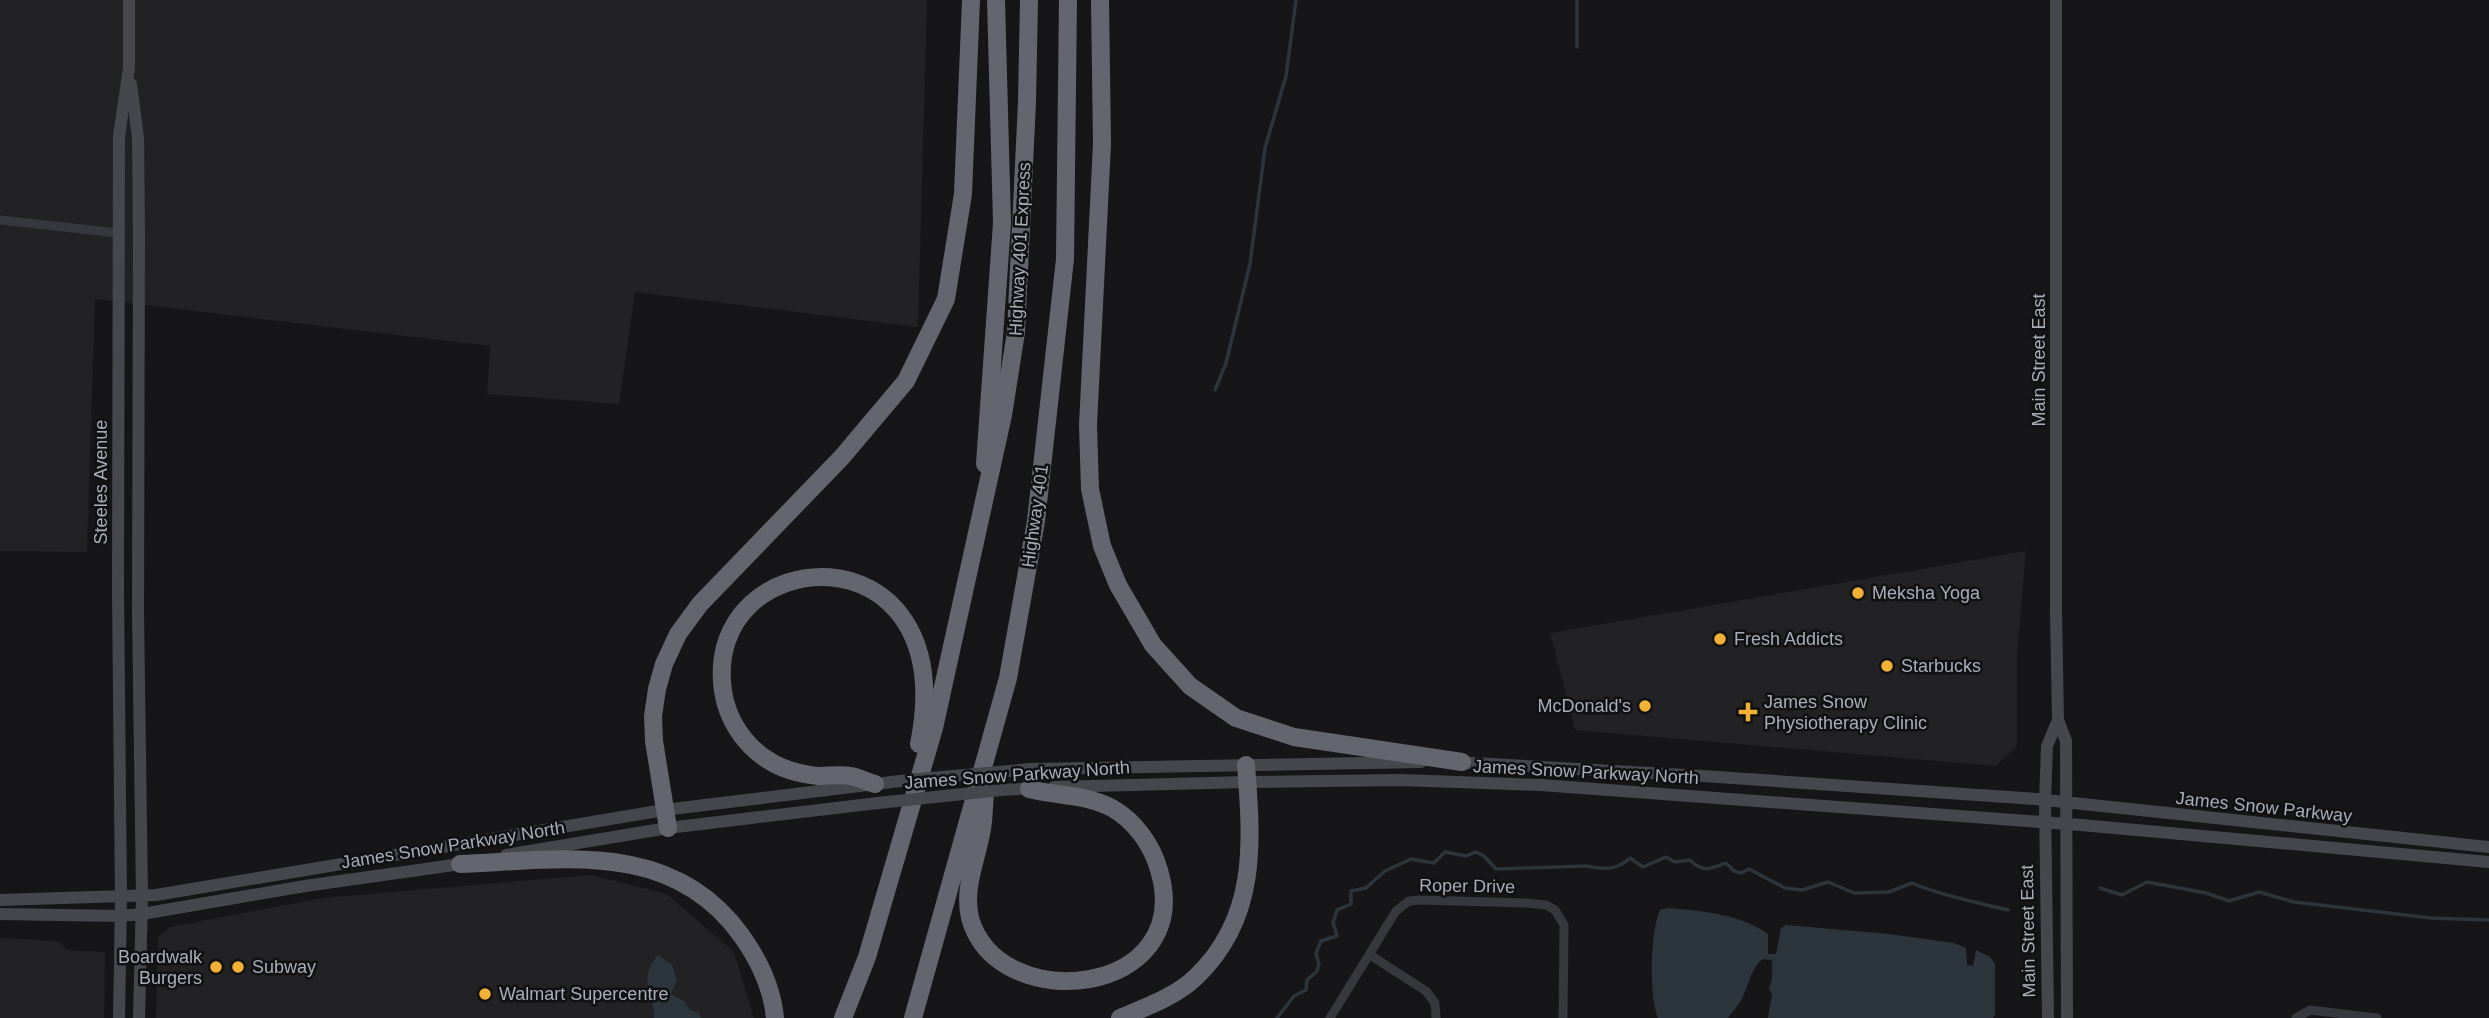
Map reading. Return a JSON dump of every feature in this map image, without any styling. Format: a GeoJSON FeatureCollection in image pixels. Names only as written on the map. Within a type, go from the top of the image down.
{"type":"FeatureCollection","features":[{"type":"Feature","properties":{"kind":"highway"},"geometry":{"type":"LineString","coordinates":[[666,819],[654,741],[653,716],[664,664],[678,634],[700,604],[842,457],[906,381],[946,299],[963,194],[971,0]]}},
{"type":"Feature","properties":{"kind":"highway"},"geometry":{"type":"LineString","coordinates":[[843,1018],[867,957],[934,728],[986,496],[984,452],[1002,223],[996,0]]}},
{"type":"Feature","properties":{"kind":"highway","name":"Highway 401 Express"},"geometry":{"type":"LineString","coordinates":[[986,496],[1003,415],[1016,332],[1027,116],[1029,0]]}},
{"type":"Feature","properties":{"kind":"highway","name":"Highway 401"},"geometry":{"type":"LineString","coordinates":[[913,1018],[1008,678],[1036,521],[1063,273],[1068,0]]}},
{"type":"Feature","properties":{"kind":"highway"},"geometry":{"type":"LineString","coordinates":[[1100,0],[1102,144],[1088,438],[1090,489],[1094,512],[1101,546],[1118,585],[1153,645],[1190,686],[1236,718],[1294,737],[1462,762]]}},
{"type":"Feature","properties":{"kind":"highway"},"geometry":{"type":"LineString","coordinates":[[875,784],[850,776],[818,776],[796,772],[775,764],[749,745],[731,718],[724,697],[722,675],[727,642],[737,623],[751,606],[777,586],[819,576],[852,580],[872,589],[890,602],[904,618],[914,638],[925,691],[922,733],[897,853]]}},
{"type":"Feature","properties":{"kind":"highway"},"geometry":{"type":"LineString","coordinates":[[988,752],[982,829],[968,888],[969,917],[979,944],[996,967],[1030,989],[1070,996],[1096,991],[1131,971],[1154,938],[1161,921],[1163,897],[1157,862],[1140,832],[1113,808],[1094,800],[1029,789]]}},
{"type":"Feature","properties":{"kind":"highway"},"geometry":{"type":"LineString","coordinates":[[1120,1018],[1168,997],[1195,977],[1218,951],[1238,919],[1247,879],[1250,846],[1246,773]]}},
{"type":"Feature","properties":{"kind":"highway"},"geometry":{"type":"LineString","coordinates":[[460,864],[594,858],[640,866],[680,881],[708,899],[734,924],[757,957],[768,983],[775,1018]]}},
{"type":"Feature","properties":{"kind":"main road","name":"Steeles Avenue"},"geometry":{"type":"LineString","coordinates":[[129,0],[129,68],[138,137],[139,221],[138,611],[142,896],[139,1018]]}},
{"type":"Feature","properties":{"kind":"main road","name":"Main Street East"},"geometry":{"type":"LineString","coordinates":[[2056,0],[2058,720],[2066,741],[2067,1018]]}},
{"type":"Feature","properties":{"kind":"main road","name":"Steeles Avenue"},"geometry":{"type":"LineString","coordinates":[[119,1018],[119,136],[129,68]]}},
{"type":"Feature","properties":{"kind":"main road","name":"Main Street East"},"geometry":{"type":"LineString","coordinates":[[2048,1018],[2045,823],[2040,800],[2047,746],[2058,720]]}},
{"type":"Feature","properties":{"kind":"main road","name":"James Snow Parkway North"},"geometry":{"type":"LineString","coordinates":[[0,914],[142,914],[460,864],[666,819],[878,803],[1001,790],[1246,773],[1462,762],[2040,800]]}},
{"type":"Feature","properties":{"kind":"main road","name":"James Snow Parkway North"},"geometry":{"type":"LineString","coordinates":[[0,900],[142,896],[666,819],[875,784],[1031,769],[1246,773],[1541,785],[2045,823]]}},
{"type":"Feature","properties":{"kind":"main road","name":"James Snow Parkway"},"geometry":{"type":"LineString","coordinates":[[2040,800],[2489,846]]}},
{"type":"Feature","properties":{"kind":"main road","name":"James Snow Parkway"},"geometry":{"type":"LineString","coordinates":[[2045,823],[2489,862]]}},
{"type":"Feature","properties":{"kind":"street"},"geometry":{"type":"LineString","coordinates":[[0,220],[118,233]]}},
{"type":"Feature","properties":{"kind":"street","name":"Roper Drive"},"geometry":{"type":"LineString","coordinates":[[1330,1018],[1396,911],[1409,901],[1546,905],[1555,910],[1564,925],[1563,1018]]}},
{"type":"Feature","properties":{"kind":"street"},"geometry":{"type":"LineString","coordinates":[[1370,955],[1426,991],[1435,1003],[1436,1018]]}},
{"type":"Feature","properties":{"kind":"street"},"geometry":{"type":"LineString","coordinates":[[2296,1018],[2310,1010],[2377,1018]]}},
{"type":"Feature","properties":{"kind":"shaded area"},"geometry":{"type":"Polygon","coordinates":[[[0,0],[927,0],[918,327],[635,292],[619,404],[487,394],[490,346],[95,299],[87,552],[0,551],[0,0]]]}},
{"type":"Feature","properties":{"kind":"shaded area"},"geometry":{"type":"Polygon","coordinates":[[[2026,551],[2017,654],[2017,746],[1996,766],[1575,730],[1550,633],[2026,551]]]}},
{"type":"Feature","properties":{"kind":"shaded area"},"geometry":{"type":"Polygon","coordinates":[[[591,875],[667,894],[734,952],[754,1018],[156,1018],[158,937],[170,927],[322,898],[591,875]]]}},
{"type":"Feature","properties":{"kind":"shaded area"},"geometry":{"type":"Polygon","coordinates":[[[1668,908],[1720,915],[1757,927],[1768,934],[1768,954],[1776,954],[1781,928],[1786,925],[1954,943],[1966,948],[1967,965],[1973,966],[1976,950],[1990,957],[1995,964],[1995,1014],[1993,1018],[1768,1018],[1772,995],[1769,988],[1772,960],[1763,959],[1750,978],[1742,999],[1728,1018],[1658,1018],[1652,980],[1654,933],[1660,910],[1668,908]]]}},
{"type":"Feature","properties":{"kind":"shaded area"},"geometry":{"type":"Polygon","coordinates":[[[0,938],[58,941],[67,950],[105,952],[104,1018],[0,1018],[0,938]]]}},
{"type":"Feature","properties":{"kind":"shaded area"},"geometry":{"type":"Polygon","coordinates":[[[658,955],[672,965],[677,980],[671,994],[684,1001],[690,1010],[699,1013],[701,1018],[654,1018],[647,979],[658,955]]]}},
{"type":"Feature","properties":{"kind":"waterway"},"geometry":{"type":"LineString","coordinates":[[1215,390],[1226,363],[1250,264],[1265,148],[1286,76],[1296,0]]}},
{"type":"Feature","properties":{"kind":"waterway"},"geometry":{"type":"LineString","coordinates":[[1577,0],[1577,47]]}},
{"type":"Feature","properties":{"kind":"waterway"},"geometry":{"type":"LineString","coordinates":[[1277,1018],[1294,996],[1306,990],[1307,980],[1317,971],[1319,965],[1316,953],[1321,941],[1337,936],[1333,922],[1337,910],[1351,904],[1351,891],[1366,888],[1385,871],[1411,859],[1434,863],[1445,852],[1466,856],[1476,852],[1484,856],[1496,869],[1587,866],[1610,868],[1630,858],[1643,867],[1666,857],[1675,862],[1690,860],[1703,868],[1726,863],[1734,871],[1741,873],[1749,869],[1785,888],[1802,890],[1828,882],[1854,893],[1889,892],[1912,883],[2008,910]]}},
{"type":"Feature","properties":{"kind":"waterway"},"geometry":{"type":"LineString","coordinates":[[2100,888],[2122,895],[2147,882],[2206,893],[2229,901],[2259,892],[2294,902],[2431,918],[2489,920]]}},
{"type":"Feature","properties":{"kind":"place","name":"Meksha Yoga"},"geometry":{"type":"Point","coordinates":[1858,593]}},
{"type":"Feature","properties":{"kind":"place","name":"Fresh Addicts"},"geometry":{"type":"Point","coordinates":[1720,639]}},
{"type":"Feature","properties":{"kind":"place","name":"Starbucks"},"geometry":{"type":"Point","coordinates":[1887,666]}},
{"type":"Feature","properties":{"kind":"place","name":"McDonald's"},"geometry":{"type":"Point","coordinates":[1645,706]}},
{"type":"Feature","properties":{"kind":"place","name":"James Snow Physiotherapy Clinic"},"geometry":{"type":"Point","coordinates":[1748,712]}},
{"type":"Feature","properties":{"kind":"place","name":"Boardwalk Burgers"},"geometry":{"type":"Point","coordinates":[216,967]}},
{"type":"Feature","properties":{"kind":"place","name":"Subway"},"geometry":{"type":"Point","coordinates":[238,967]}},
{"type":"Feature","properties":{"kind":"place","name":"Walmart Supercentre"},"geometry":{"type":"Point","coordinates":[485,994]}}]}
